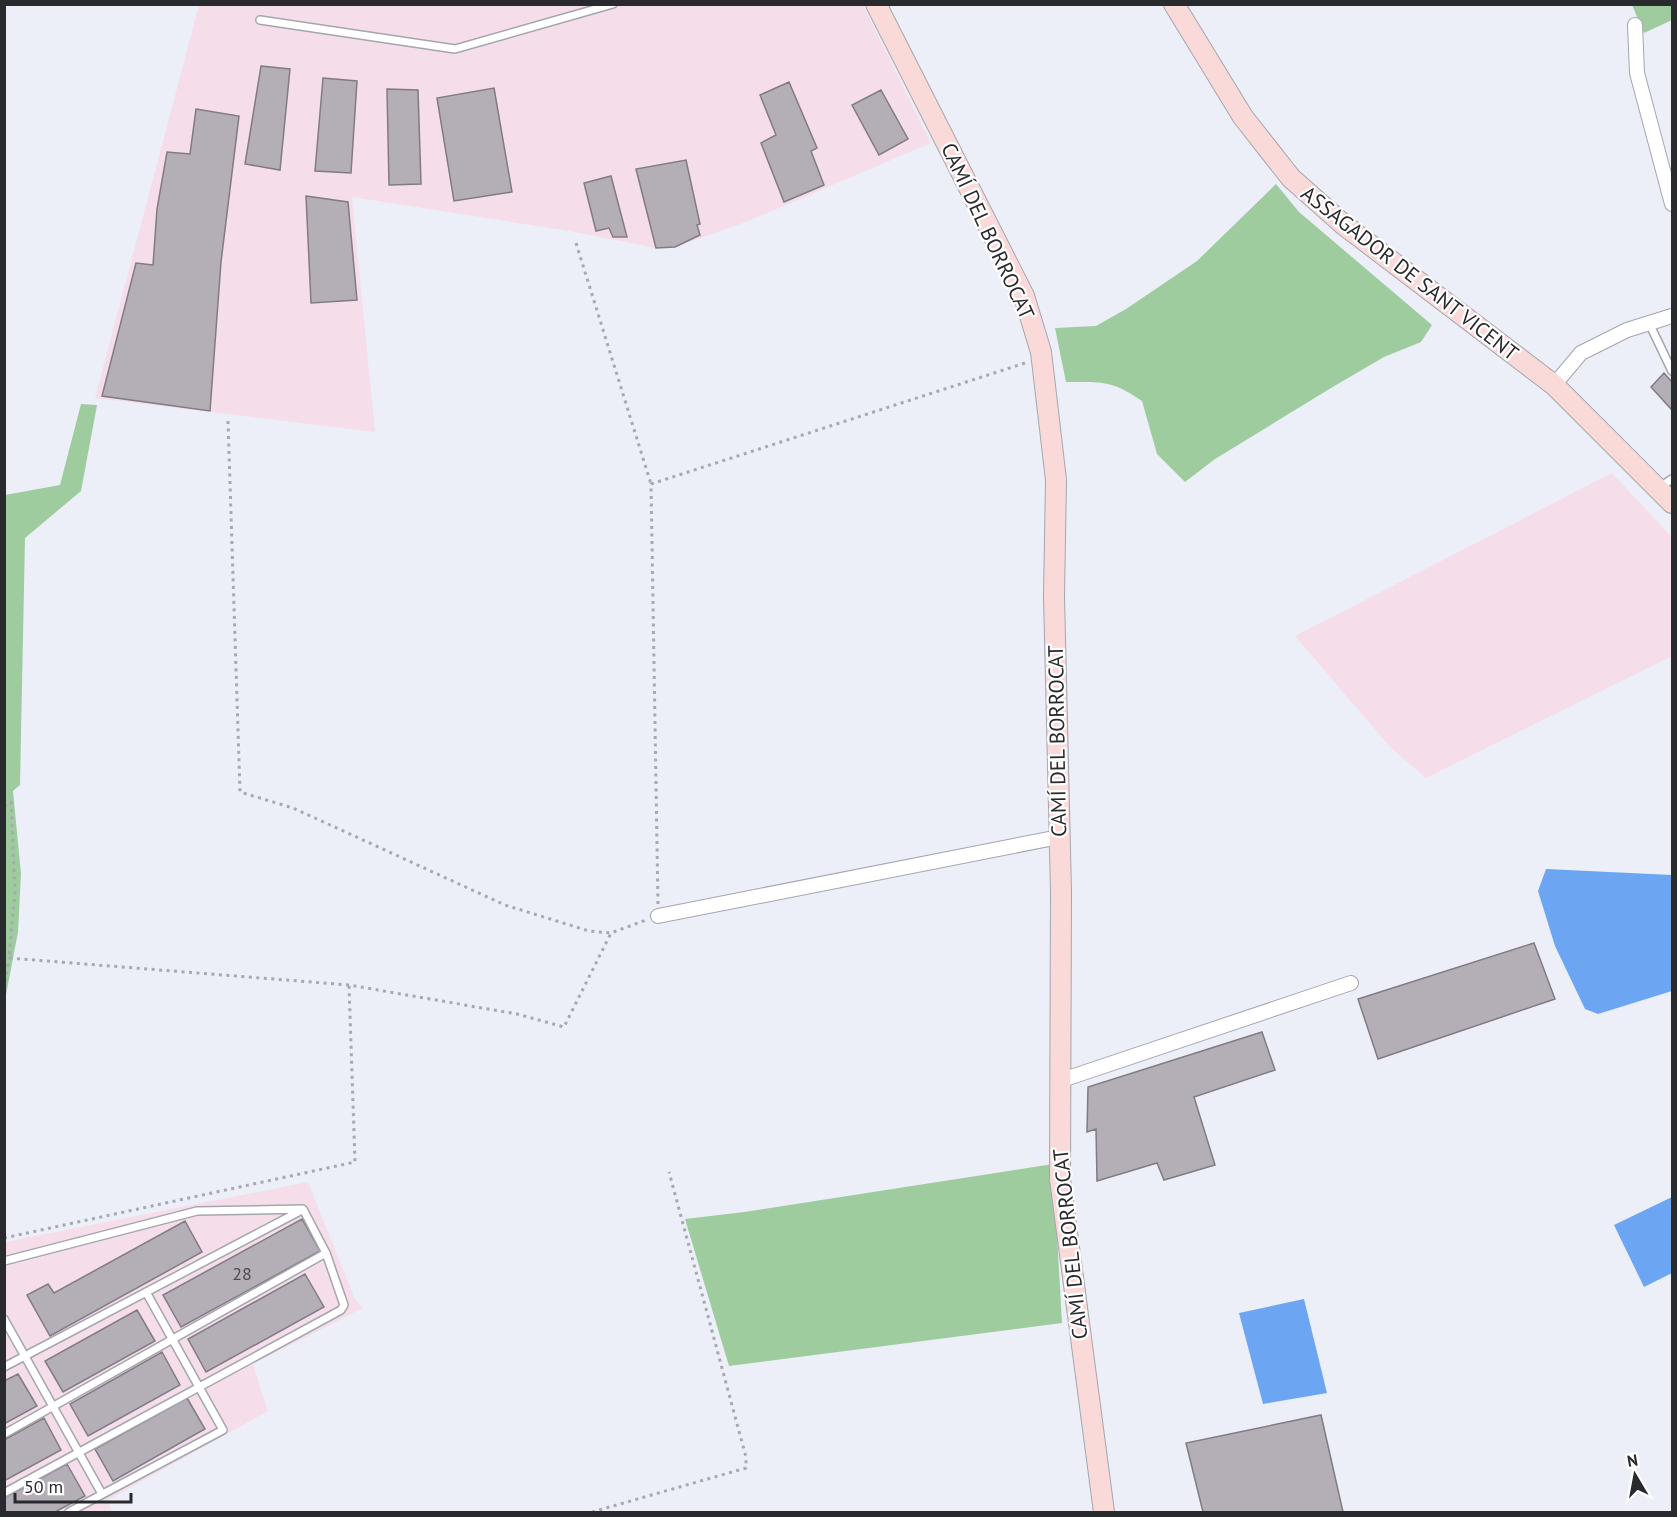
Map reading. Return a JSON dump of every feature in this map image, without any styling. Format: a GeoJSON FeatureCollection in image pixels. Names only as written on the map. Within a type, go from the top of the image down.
{"type":"FeatureCollection","features":[{"type":"Feature","properties":{"kind":"street","name":"CAMÍ DEL BORROCAT"},"geometry":{"type":"LineString","coordinates":[[876,4],[1023,296],[1041,358],[1056,480],[1054,596],[1059,837],[1060,1179],[1104,1512]]}},
{"type":"Feature","properties":{"kind":"street","name":"ASSAGADOR DE SANT VICENT"},"geometry":{"type":"LineString","coordinates":[[1174,4],[1243,117],[1291,178],[1344,225],[1554,385],[1665,484],[1672,503]]}},
{"type":"Feature","properties":{"kind":"street"},"geometry":{"type":"LineString","coordinates":[[1635,25],[1637,73],[1672,204]]}},
{"type":"Feature","properties":{"kind":"street"},"geometry":{"type":"LineString","coordinates":[[1554,385],[1581,353],[1627,330],[1672,316]]}},
{"type":"Feature","properties":{"kind":"street"},"geometry":{"type":"LineString","coordinates":[[658,916],[1059,837]]}},
{"type":"Feature","properties":{"kind":"street"},"geometry":{"type":"LineString","coordinates":[[1059,1081],[1351,983]]}},
{"type":"Feature","properties":{"kind":"lane"},"geometry":{"type":"LineString","coordinates":[[260,20],[455,49],[613,4]]}},
{"type":"Feature","properties":{"kind":"lane"},"geometry":{"type":"LineString","coordinates":[[1650,323],[1672,371]]}},
{"type":"Feature","properties":{"kind":"lane"},"geometry":{"type":"LineString","coordinates":[[4,1492],[341,1310],[344,1298],[326,1253],[303,1209]]}},
{"type":"Feature","properties":{"kind":"lane"},"geometry":{"type":"LineString","coordinates":[[4,1261],[197,1211],[303,1209]]}},
{"type":"Feature","properties":{"kind":"lane"},"geometry":{"type":"LineString","coordinates":[[4,1367],[303,1209]]}},
{"type":"Feature","properties":{"kind":"lane"},"geometry":{"type":"LineString","coordinates":[[4,1434],[326,1253]]}},
{"type":"Feature","properties":{"kind":"lane"},"geometry":{"type":"LineString","coordinates":[[69,1512],[223,1430],[146,1292]]}},
{"type":"Feature","properties":{"kind":"lane"},"geometry":{"type":"LineString","coordinates":[[4,1319],[102,1494]]}},
{"type":"Feature","properties":{"kind":"path"},"geometry":{"type":"LineString","coordinates":[[228,421],[240,792],[293,808],[505,905],[589,931],[611,933],[658,916],[651,484],[576,243]]}},
{"type":"Feature","properties":{"kind":"path"},"geometry":{"type":"LineString","coordinates":[[651,484],[1041,358]]}},
{"type":"Feature","properties":{"kind":"path"},"geometry":{"type":"LineString","coordinates":[[4,806],[11,802],[15,892],[4,989]]}},
{"type":"Feature","properties":{"kind":"path"},"geometry":{"type":"LineString","coordinates":[[9,958],[349,985],[517,1014],[564,1027],[611,933]]}},
{"type":"Feature","properties":{"kind":"path"},"geometry":{"type":"LineString","coordinates":[[4,1238],[355,1162],[349,985]]}},
{"type":"Feature","properties":{"kind":"path"},"geometry":{"type":"LineString","coordinates":[[592,1512],[746,1468],[746,1457],[669,1172]]}},
{"type":"Feature","properties":{"kind":"shaded area"},"geometry":{"type":"Polygon","coordinates":[[[199,5],[863,5],[931,143],[746,222],[675,247],[656,248],[569,231],[352,197],[375,432],[95,398],[199,5]]]}},
{"type":"Feature","properties":{"kind":"shaded area"},"geometry":{"type":"Polygon","coordinates":[[[1612,473],[1672,537],[1672,656],[1426,778],[1390,747],[1295,636],[1612,473]]]}},
{"type":"Feature","properties":{"kind":"shaded area"},"geometry":{"type":"Polygon","coordinates":[[[308,1182],[355,1299],[363,1308],[253,1364],[268,1411],[108,1500],[112,1512],[5,1512],[5,1242],[308,1182]]]}},
{"type":"Feature","properties":{"kind":"green space"},"geometry":{"type":"Polygon","coordinates":[[[1632,5],[1672,5],[1672,20],[1644,33],[1632,5]]]}},
{"type":"Feature","properties":{"kind":"green space"},"geometry":{"type":"Polygon","coordinates":[[[1276,184],[1299,212],[1432,325],[1421,342],[1384,357],[1336,385],[1215,459],[1185,482],[1157,454],[1142,401],[1123,389],[1106,384],[1066,382],[1055,328],[1096,326],[1126,309],[1197,261],[1276,184]]]}},
{"type":"Feature","properties":{"kind":"green space"},"geometry":{"type":"Polygon","coordinates":[[[81,404],[97,405],[81,491],[25,538],[20,785],[13,791],[21,874],[18,932],[5,1000],[5,495],[60,485],[81,404]]]}},
{"type":"Feature","properties":{"kind":"green space"},"geometry":{"type":"Polygon","coordinates":[[[1053,1164],[1062,1323],[729,1366],[685,1219],[1053,1164]]]}},
{"type":"Feature","properties":{"kind":"water"},"geometry":{"type":"Polygon","coordinates":[[[1546,869],[1672,875],[1672,991],[1598,1014],[1585,1009],[1555,946],[1538,891],[1546,869]]]}},
{"type":"Feature","properties":{"kind":"water"},"geometry":{"type":"Polygon","coordinates":[[[1672,1197],[1672,1273],[1644,1287],[1614,1225],[1672,1197]]]}},
{"type":"Feature","properties":{"kind":"water"},"geometry":{"type":"Polygon","coordinates":[[[1304,1299],[1327,1393],[1263,1404],[1239,1313],[1304,1299]]]}},
{"type":"Feature","properties":{"kind":"building"},"geometry":{"type":"Polygon","coordinates":[[[261,66],[290,69],[280,170],[245,164],[261,66]]]}},
{"type":"Feature","properties":{"kind":"building"},"geometry":{"type":"Polygon","coordinates":[[[323,78],[357,81],[351,173],[315,171],[323,78]]]}},
{"type":"Feature","properties":{"kind":"building"},"geometry":{"type":"Polygon","coordinates":[[[789,82],[817,148],[811,151],[824,185],[784,202],[761,143],[776,135],[760,95],[789,82]]]}},
{"type":"Feature","properties":{"kind":"building"},"geometry":{"type":"Polygon","coordinates":[[[494,88],[512,192],[454,201],[437,98],[494,88]]]}},
{"type":"Feature","properties":{"kind":"building"},"geometry":{"type":"Polygon","coordinates":[[[387,89],[418,90],[421,184],[389,185],[387,89]]]}},
{"type":"Feature","properties":{"kind":"building"},"geometry":{"type":"Polygon","coordinates":[[[881,90],[908,139],[879,155],[852,105],[881,90]]]}},
{"type":"Feature","properties":{"kind":"building"},"geometry":{"type":"Polygon","coordinates":[[[196,109],[239,116],[221,262],[210,411],[102,396],[136,263],[153,265],[157,209],[167,152],[190,154],[196,109]]]}},
{"type":"Feature","properties":{"kind":"building"},"geometry":{"type":"Polygon","coordinates":[[[686,160],[700,224],[697,225],[700,235],[675,247],[656,248],[636,169],[686,160]]]}},
{"type":"Feature","properties":{"kind":"building"},"geometry":{"type":"Polygon","coordinates":[[[611,176],[627,237],[613,237],[609,228],[596,231],[584,183],[611,176]]]}},
{"type":"Feature","properties":{"kind":"building"},"geometry":{"type":"Polygon","coordinates":[[[306,196],[348,202],[357,300],[311,303],[306,196]]]}},
{"type":"Feature","properties":{"kind":"building"},"geometry":{"type":"Polygon","coordinates":[[[1664,373],[1672,382],[1672,410],[1651,387],[1664,373]]]}},
{"type":"Feature","properties":{"kind":"building"},"geometry":{"type":"Polygon","coordinates":[[[1534,943],[1555,999],[1378,1059],[1358,999],[1534,943]]]}},
{"type":"Feature","properties":{"kind":"building"},"geometry":{"type":"Polygon","coordinates":[[[1262,1032],[1275,1070],[1194,1097],[1215,1165],[1164,1180],[1157,1163],[1097,1181],[1096,1129],[1087,1132],[1088,1087],[1262,1032]]]}},
{"type":"Feature","properties":{"kind":"building"},"geometry":{"type":"Polygon","coordinates":[[[302,1219],[320,1251],[181,1327],[163,1295],[302,1219]]]}},
{"type":"Feature","properties":{"kind":"building"},"geometry":{"type":"Polygon","coordinates":[[[185,1221],[202,1252],[50,1336],[27,1295],[48,1284],[54,1293],[185,1221]]]}},
{"type":"Feature","properties":{"kind":"building"},"geometry":{"type":"Polygon","coordinates":[[[305,1274],[324,1307],[206,1372],[188,1339],[305,1274]]]}},
{"type":"Feature","properties":{"kind":"building"},"geometry":{"type":"Polygon","coordinates":[[[137,1310],[155,1341],[63,1392],[45,1361],[137,1310]]]}},
{"type":"Feature","properties":{"kind":"building"},"geometry":{"type":"Polygon","coordinates":[[[162,1352],[180,1385],[88,1436],[70,1404],[162,1352]]]}},
{"type":"Feature","properties":{"kind":"building"},"geometry":{"type":"Polygon","coordinates":[[[18,1374],[37,1406],[4,1424],[4,1381],[18,1374]]]}},
{"type":"Feature","properties":{"kind":"building"},"geometry":{"type":"Polygon","coordinates":[[[187,1398],[205,1429],[113,1481],[95,1449],[187,1398]]]}},
{"type":"Feature","properties":{"kind":"building"},"geometry":{"type":"Polygon","coordinates":[[[1321,1415],[1343,1512],[1203,1512],[1186,1443],[1321,1415]]]}},
{"type":"Feature","properties":{"kind":"building"},"geometry":{"type":"Polygon","coordinates":[[[44,1418],[61,1450],[4,1481],[4,1440],[44,1418]]]}},
{"type":"Feature","properties":{"kind":"building"},"geometry":{"type":"Polygon","coordinates":[[[67,1464],[85,1496],[55,1512],[4,1512],[4,1498],[67,1464]]]}}]}
